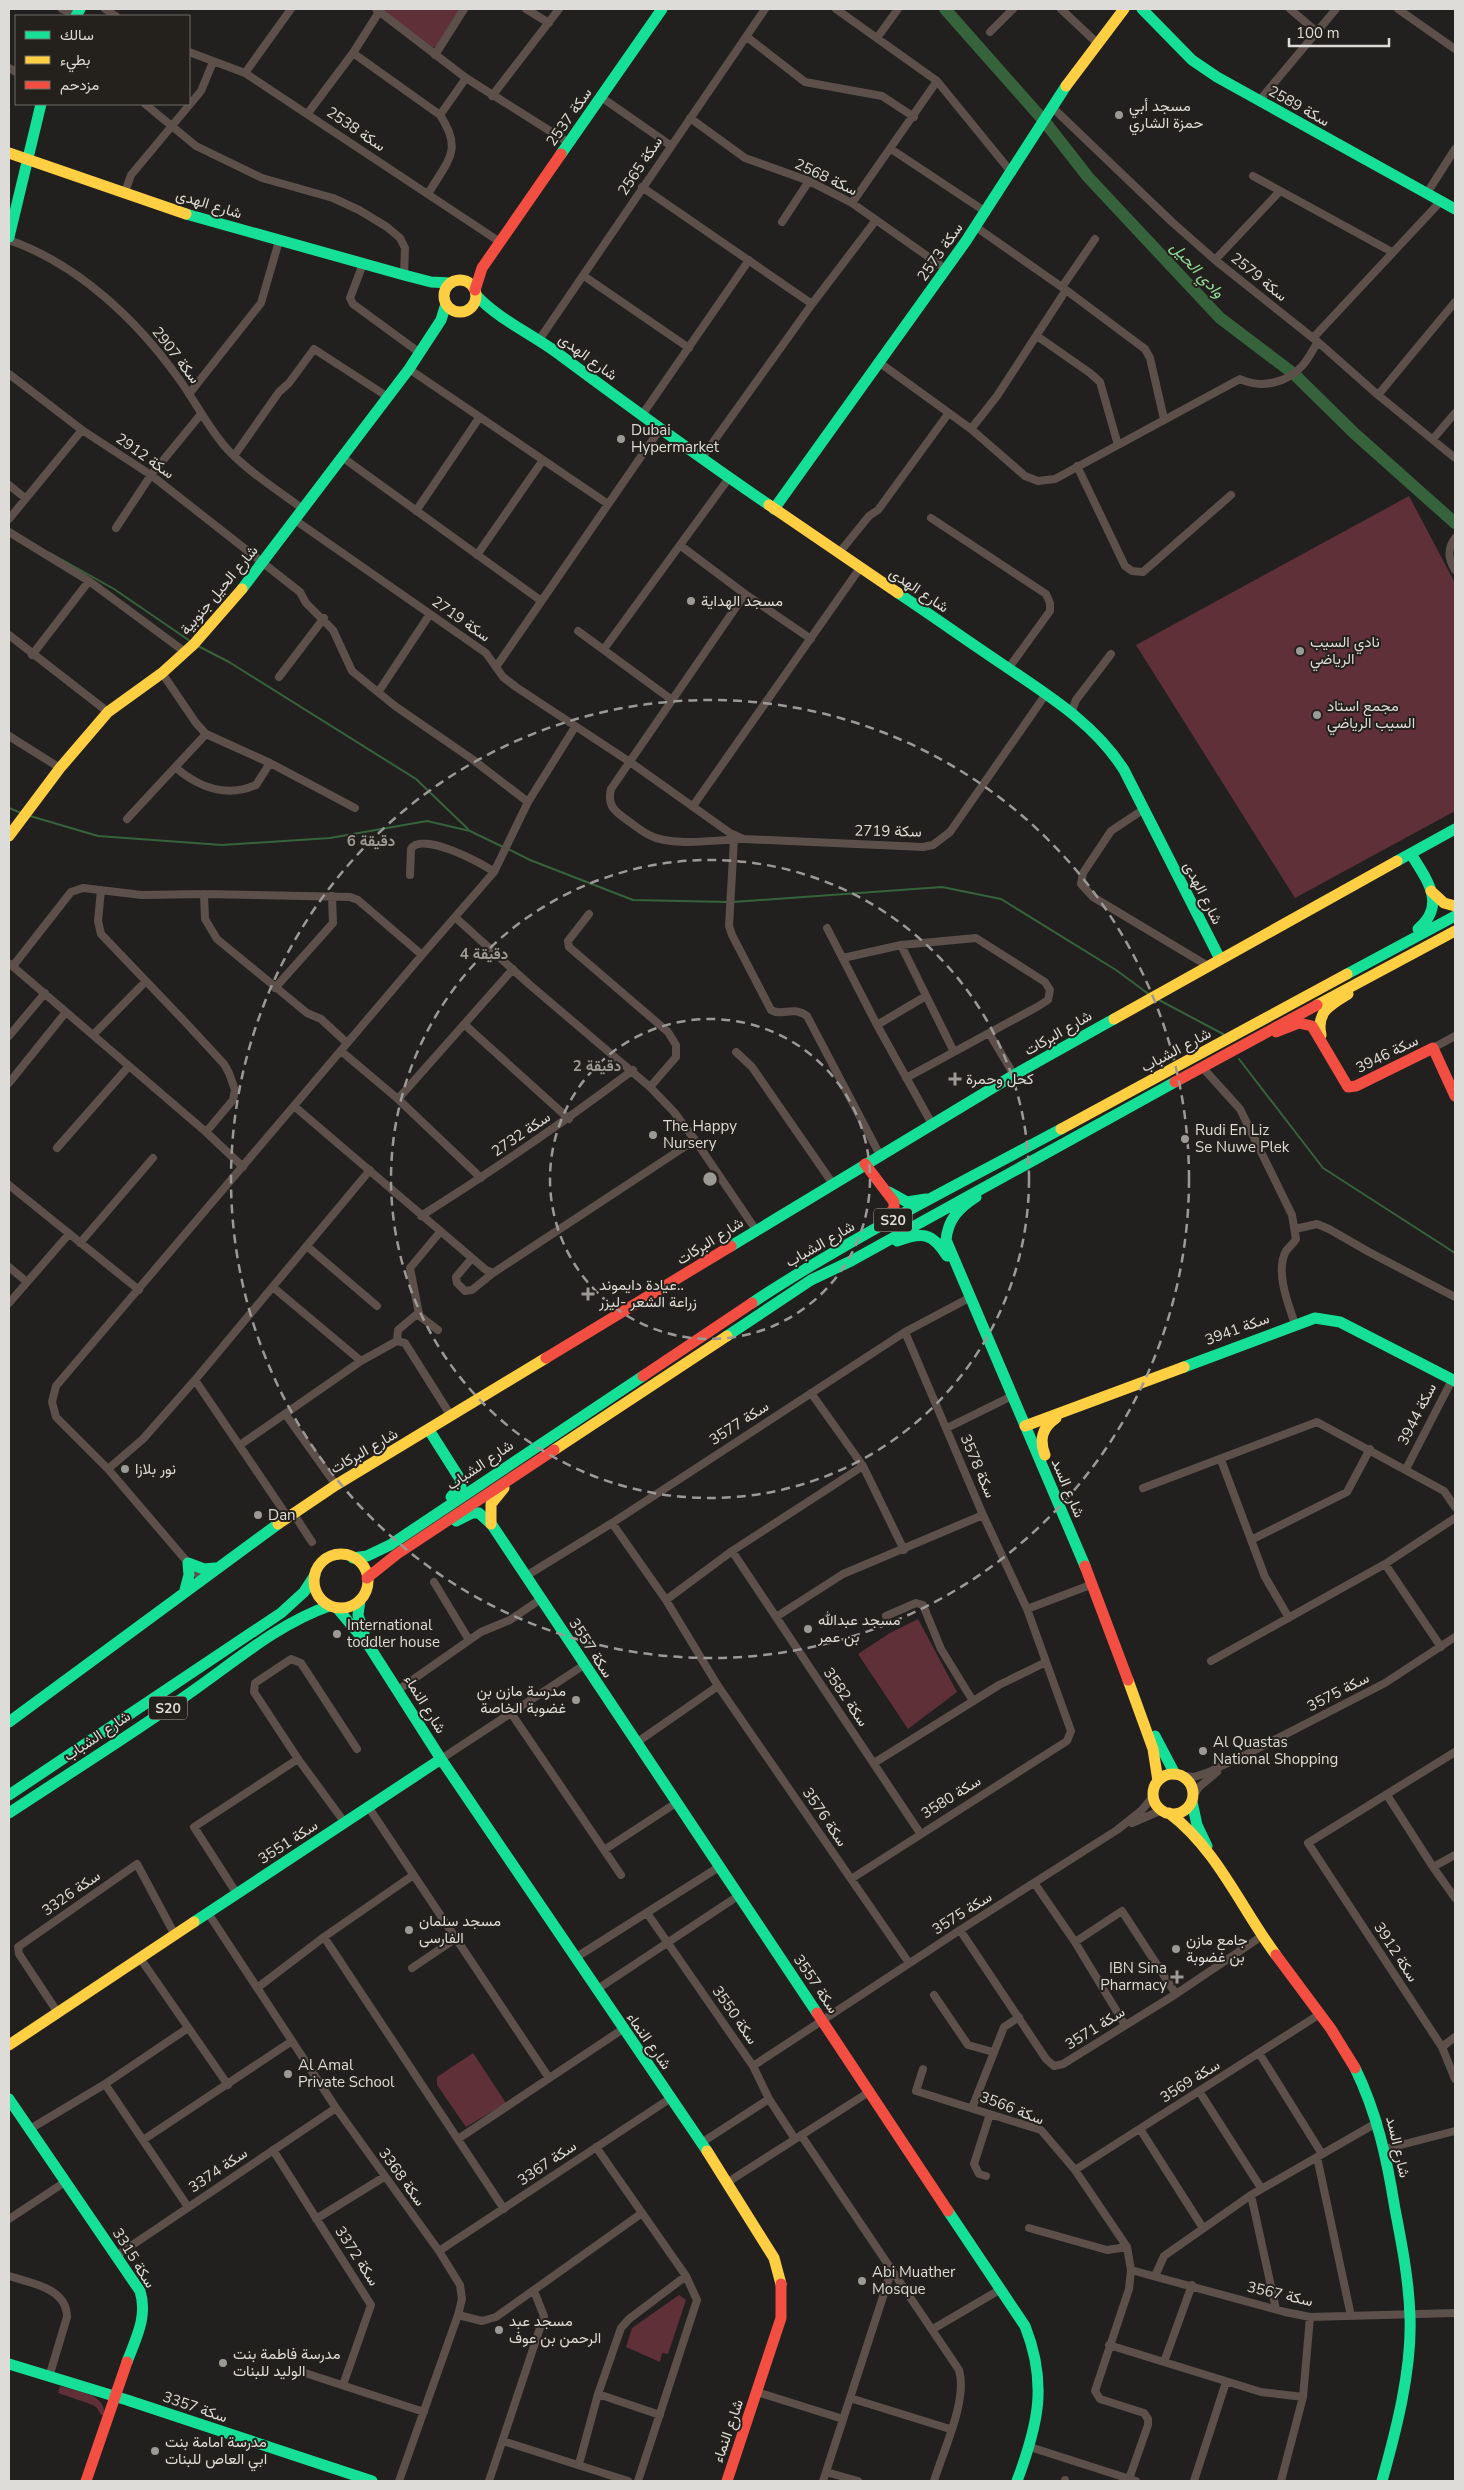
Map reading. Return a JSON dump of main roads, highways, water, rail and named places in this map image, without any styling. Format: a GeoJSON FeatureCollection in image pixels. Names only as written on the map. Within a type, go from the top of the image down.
{"type":"FeatureCollection","features":[{"type":"Feature","properties":{"kind":"waterway","name":"وادي الحيل"},"geometry":{"type":"LineString","coordinates":[[945,9],[1045,122],[1088,177],[1220,318],[1294,374],[1354,433],[1455,523]]}},
{"type":"Feature","properties":{"kind":"waterway"},"geometry":{"type":"LineString","coordinates":[[50,553],[114,589],[190,641]]}},
{"type":"Feature","properties":{"kind":"waterway"},"geometry":{"type":"LineString","coordinates":[[198,646],[229,662],[416,779],[468,829]]}},
{"type":"Feature","properties":{"kind":"waterway"},"geometry":{"type":"LineString","coordinates":[[9,808],[21,813]]}},
{"type":"Feature","properties":{"kind":"waterway"},"geometry":{"type":"LineString","coordinates":[[30,816],[98,836],[222,845],[330,838],[427,821],[470,831],[503,847]]}},
{"type":"Feature","properties":{"kind":"waterway"},"geometry":{"type":"LineString","coordinates":[[508,849],[530,860],[633,900],[728,902]]}},
{"type":"Feature","properties":{"kind":"waterway"},"geometry":{"type":"LineString","coordinates":[[733,902],[942,887],[1001,899],[1116,970],[1150,995]]}},
{"type":"Feature","properties":{"kind":"waterway"},"geometry":{"type":"LineString","coordinates":[[1159,1000],[1223,1034]]}},
{"type":"Feature","properties":{"kind":"waterway"},"geometry":{"type":"LineString","coordinates":[[1239,1059],[1323,1168],[1455,1253]]}},
{"type":"Feature","properties":{"kind":"place","name":"مسجد أبي حمزة الشاري"},"geometry":{"type":"Point","coordinates":[1119,115]}},
{"type":"Feature","properties":{"kind":"place","name":"Dubai Hypermarket"},"geometry":{"type":"Point","coordinates":[621,439]}},
{"type":"Feature","properties":{"kind":"place","name":"مسجد الهداية"},"geometry":{"type":"Point","coordinates":[691,601]}},
{"type":"Feature","properties":{"kind":"place","name":"نادي السيب الرياضي"},"geometry":{"type":"Point","coordinates":[1300,651]}},
{"type":"Feature","properties":{"kind":"place","name":"مجمع استاد السيب الرياضي"},"geometry":{"type":"Point","coordinates":[1317,715]}},
{"type":"Feature","properties":{"kind":"place","name":"كحل وحمرة"},"geometry":{"type":"Point","coordinates":[955,1079]}},
{"type":"Feature","properties":{"kind":"place","name":"The Happy Nursery"},"geometry":{"type":"Point","coordinates":[653,1135]}},
{"type":"Feature","properties":{"kind":"place","name":"Rudi En Liz Se Nuwe Plek"},"geometry":{"type":"Point","coordinates":[1185,1139]}},
{"type":"Feature","properties":{"kind":"place","name":"عيادة دايموند.. زراعة الشعر -ليزر"},"geometry":{"type":"Point","coordinates":[588,1294]}},
{"type":"Feature","properties":{"kind":"place","name":"نور بلازا"},"geometry":{"type":"Point","coordinates":[125,1469]}},
{"type":"Feature","properties":{"kind":"place","name":"Dan"},"geometry":{"type":"Point","coordinates":[258,1515]}},
{"type":"Feature","properties":{"kind":"place","name":"مسجد عبدالله بن عمر"},"geometry":{"type":"Point","coordinates":[808,1629]}},
{"type":"Feature","properties":{"kind":"place","name":"International toddler house"},"geometry":{"type":"Point","coordinates":[337,1634]}},
{"type":"Feature","properties":{"kind":"place","name":"مدرسة مازن بن غضوبة الخاصة"},"geometry":{"type":"Point","coordinates":[576,1700]}},
{"type":"Feature","properties":{"kind":"place","name":"Al Quastas National Shopping"},"geometry":{"type":"Point","coordinates":[1203,1751]}},
{"type":"Feature","properties":{"kind":"place","name":"مسجد سلمان الفارسى"},"geometry":{"type":"Point","coordinates":[409,1930]}},
{"type":"Feature","properties":{"kind":"place","name":"جامع مازن بن غضوبة"},"geometry":{"type":"Point","coordinates":[1176,1949]}},
{"type":"Feature","properties":{"kind":"place","name":"IBN Sina Pharmacy"},"geometry":{"type":"Point","coordinates":[1177,1977]}},
{"type":"Feature","properties":{"kind":"place","name":"Al Amal Private School"},"geometry":{"type":"Point","coordinates":[288,2074]}},
{"type":"Feature","properties":{"kind":"place","name":"Abi Muather Mosque"},"geometry":{"type":"Point","coordinates":[862,2281]}},
{"type":"Feature","properties":{"kind":"place","name":"مسجد عبد الرحمن بن عوف"},"geometry":{"type":"Point","coordinates":[499,2330]}},
{"type":"Feature","properties":{"kind":"place","name":"مدرسة فاطمة بنت الوليد للبنات"},"geometry":{"type":"Point","coordinates":[223,2363]}},
{"type":"Feature","properties":{"kind":"place","name":"مدرسة امامة بنت ابي العاص للبنات"},"geometry":{"type":"Point","coordinates":[155,2451]}}]}
